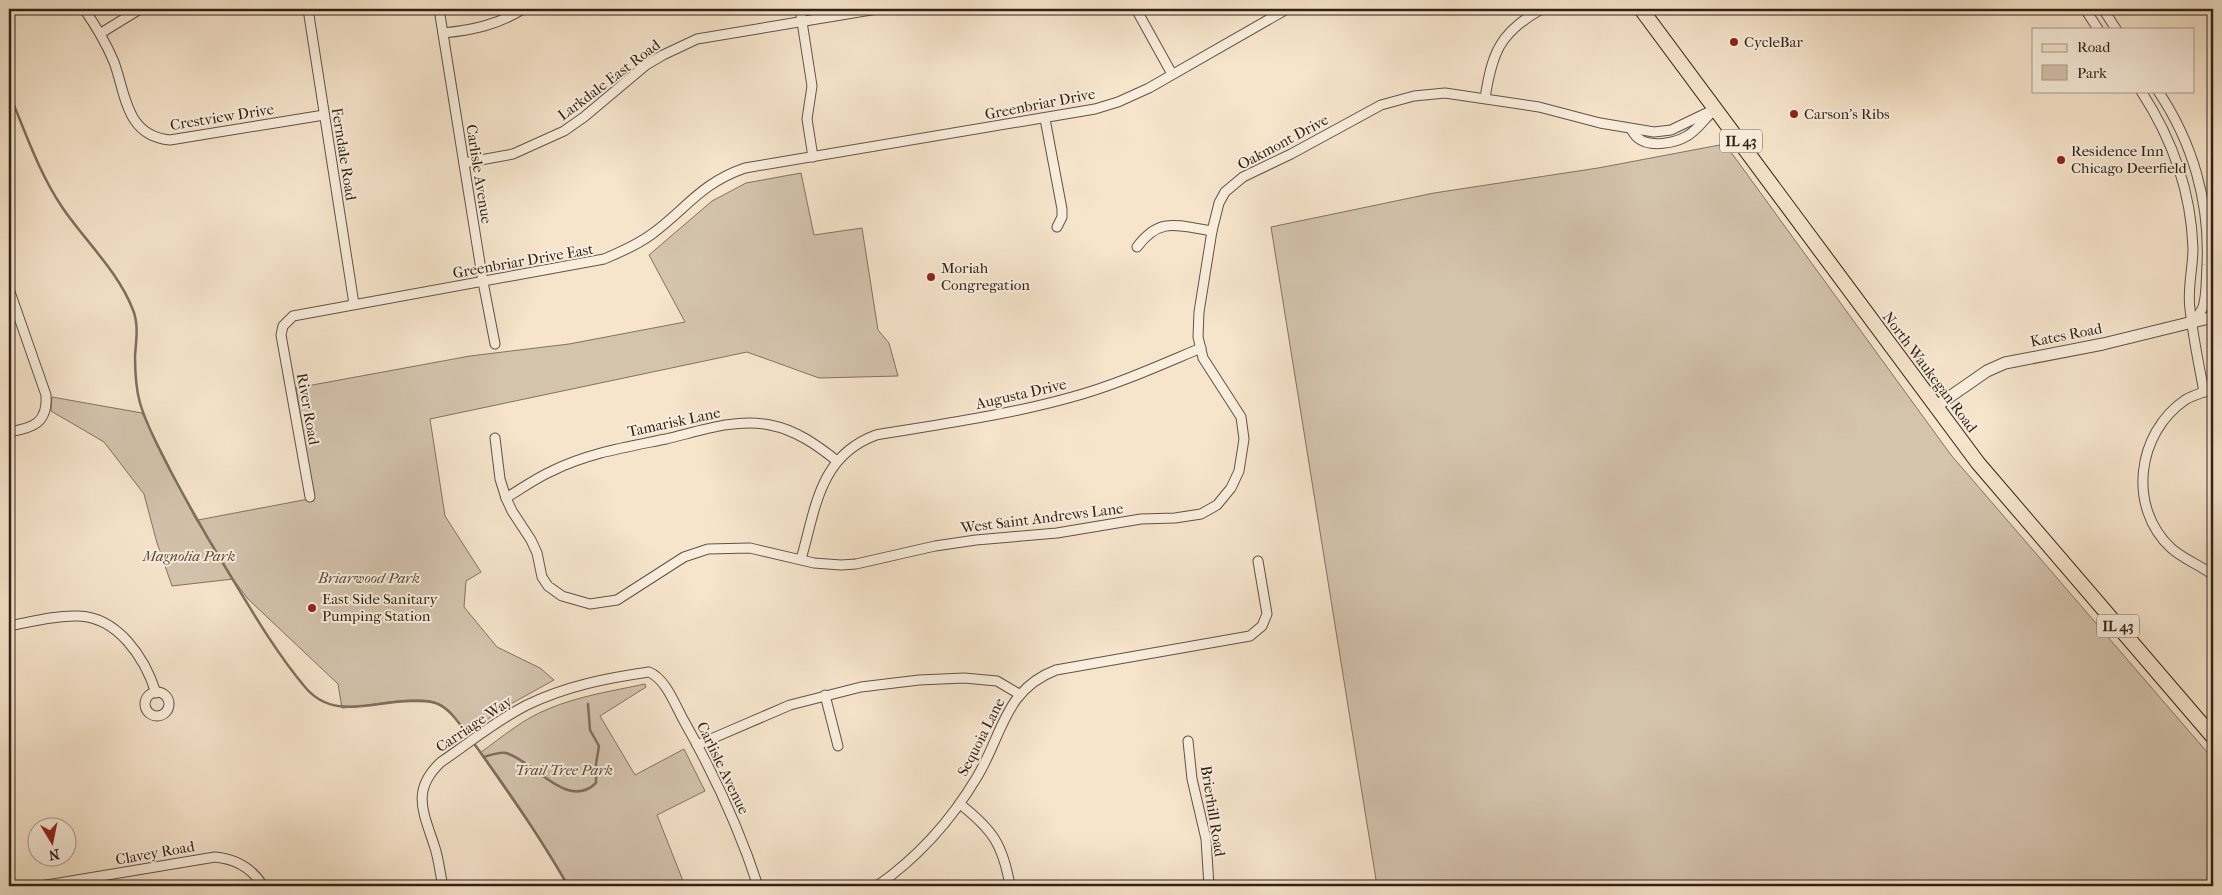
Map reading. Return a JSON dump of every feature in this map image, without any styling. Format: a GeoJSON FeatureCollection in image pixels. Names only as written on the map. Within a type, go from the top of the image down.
{"type":"FeatureCollection","features":[{"type":"Feature","properties":{"kind":"main road","name":"North Waukegan Road"},"geometry":{"type":"LineString","coordinates":[[1641,9],[1717,108],[1978,463],[2213,737]]}},
{"type":"Feature","properties":{"kind":"street","name":"Crestview Drive"},"geometry":{"type":"LineString","coordinates":[[84,9],[101,33],[122,85],[127,108],[132,118],[144,131],[162,140],[324,115]]}},
{"type":"Feature","properties":{"kind":"street"},"geometry":{"type":"LineString","coordinates":[[101,33],[140,9]]}},
{"type":"Feature","properties":{"kind":"street","name":"Ferndale Road"},"geometry":{"type":"LineString","coordinates":[[308,9],[354,304]]}},
{"type":"Feature","properties":{"kind":"street","name":"Carlisle Avenue"},"geometry":{"type":"LineString","coordinates":[[439,9],[483,282],[495,344]]}},
{"type":"Feature","properties":{"kind":"street"},"geometry":{"type":"LineString","coordinates":[[443,32],[471,30],[490,25],[522,9]]}},
{"type":"Feature","properties":{"kind":"street"},"geometry":{"type":"LineString","coordinates":[[800,9],[812,86],[807,119],[813,157]]}},
{"type":"Feature","properties":{"kind":"street","name":"Larkdale East Road"},"geometry":{"type":"LineString","coordinates":[[464,163],[513,154],[564,132],[646,65],[663,54],[697,39],[877,9]]}},
{"type":"Feature","properties":{"kind":"street"},"geometry":{"type":"LineString","coordinates":[[1136,9],[1172,74]]}},
{"type":"Feature","properties":{"kind":"street"},"geometry":{"type":"LineString","coordinates":[[2085,9],[2097,28]]}},
{"type":"Feature","properties":{"kind":"street"},"geometry":{"type":"LineString","coordinates":[[2103,9],[2115,28]]}},
{"type":"Feature","properties":{"kind":"street","name":"Greenbriar Drive"},"geometry":{"type":"LineString","coordinates":[[776,163],[1095,109],[1118,102],[1148,88],[1281,10]]}},
{"type":"Feature","properties":{"kind":"street"},"geometry":{"type":"LineString","coordinates":[[1485,98],[1492,59],[1500,43],[1514,26],[1540,10]]}},
{"type":"Feature","properties":{"kind":"street","name":"Oakmont Drive"},"geometry":{"type":"LineString","coordinates":[[1231,488],[1239,471],[1243,454],[1242,417],[1203,358],[1200,348],[1199,319],[1212,231],[1219,202],[1225,192],[1242,177],[1291,154],[1381,105],[1435,92],[1539,107],[1631,129],[1638,138],[1650,143],[1679,140],[1688,135],[1717,108]]}},
{"type":"Feature","properties":{"kind":"street"},"geometry":{"type":"LineString","coordinates":[[2142,92],[2163,126],[2177,158],[2185,185],[2191,218],[2193,250],[2189,308],[2204,392]]}},
{"type":"Feature","properties":{"kind":"street"},"geometry":{"type":"LineString","coordinates":[[2159,92],[2172,113],[2190,153],[2202,196],[2208,253],[2206,282],[2203,307],[2192,323]]}},
{"type":"Feature","properties":{"kind":"street"},"geometry":{"type":"LineString","coordinates":[[1044,119],[1062,209],[1062,217],[1057,227]]}},
{"type":"Feature","properties":{"kind":"street","name":"Greenbriar Drive East"},"geometry":{"type":"LineString","coordinates":[[283,326],[293,316],[300,313],[604,260],[630,248],[653,233],[690,199],[715,181],[745,168],[776,163]]}},
{"type":"Feature","properties":{"kind":"street"},"geometry":{"type":"LineString","coordinates":[[1137,247],[1147,233],[1154,228],[1177,226],[1212,231]]}},
{"type":"Feature","properties":{"kind":"street"},"geometry":{"type":"LineString","coordinates":[[9,289],[46,396],[47,406],[43,417],[32,427],[9,432]]}},
{"type":"Feature","properties":{"kind":"street","name":"Kates Road"},"geometry":{"type":"LineString","coordinates":[[1935,407],[1987,371],[2005,363],[2102,344],[2213,317]]}},
{"type":"Feature","properties":{"kind":"street","name":"River Road"},"geometry":{"type":"LineString","coordinates":[[283,326],[284,355],[310,497]]}},
{"type":"Feature","properties":{"kind":"street","name":"Augusta Drive"},"geometry":{"type":"LineString","coordinates":[[837,461],[853,446],[876,435],[1008,413],[1073,397],[1115,383],[1200,348]]}},
{"type":"Feature","properties":{"kind":"street"},"geometry":{"type":"LineString","coordinates":[[2213,389],[2186,400],[2172,411],[2159,426],[2146,456],[2142,471],[2142,486],[2151,520],[2170,548],[2213,574]]}},
{"type":"Feature","properties":{"kind":"street","name":"Tamarisk Lane"},"geometry":{"type":"LineString","coordinates":[[506,498],[552,471],[583,459],[618,448],[732,424],[762,424],[795,434],[815,444],[837,461]]}},
{"type":"Feature","properties":{"kind":"street","name":"West Saint Andrews Lane"},"geometry":{"type":"LineString","coordinates":[[496,438],[500,479],[506,498],[537,553],[542,577],[548,586],[562,596],[577,602],[590,604],[617,600],[684,557],[708,549],[750,548],[826,565],[848,565],[968,541],[1057,533],[1141,519],[1189,517],[1210,510],[1225,497],[1231,488]]}},
{"type":"Feature","properties":{"kind":"street"},"geometry":{"type":"LineString","coordinates":[[801,560],[819,492],[837,461]]}},
{"type":"Feature","properties":{"kind":"street","name":"Sequoia Lane"},"geometry":{"type":"LineString","coordinates":[[877,886],[907,863],[933,837],[960,804],[988,758],[1012,703],[1032,682],[1056,670],[1245,638],[1258,630],[1266,619],[1267,614],[1258,560]]}},
{"type":"Feature","properties":{"kind":"street"},"geometry":{"type":"LineString","coordinates":[[9,626],[75,616],[88,617],[108,624],[131,645],[150,674],[156,693]]}},
{"type":"Feature","properties":{"kind":"street","name":"Carlisle Avenue"},"geometry":{"type":"LineString","coordinates":[[649,672],[654,674],[669,694],[711,770],[743,842],[758,886]]}},
{"type":"Feature","properties":{"kind":"street","name":"Carriage Way"},"geometry":{"type":"LineString","coordinates":[[442,886],[436,851],[421,796],[429,773],[457,751],[526,705],[557,692],[592,681],[649,672]]}},
{"type":"Feature","properties":{"kind":"street"},"geometry":{"type":"LineString","coordinates":[[697,745],[790,705],[825,695],[892,682],[964,678],[996,681],[1019,694]]}},
{"type":"Feature","properties":{"kind":"street"},"geometry":{"type":"LineString","coordinates":[[825,695],[838,746]]}},
{"type":"Feature","properties":{"kind":"street","name":"Brierhill Road"},"geometry":{"type":"LineString","coordinates":[[1188,740],[1192,779],[1206,839],[1209,886]]}},
{"type":"Feature","properties":{"kind":"street"},"geometry":{"type":"LineString","coordinates":[[960,804],[986,826],[998,844],[1004,855],[1010,886]]}},
{"type":"Feature","properties":{"kind":"street","name":"Clavey Road"},"geometry":{"type":"LineString","coordinates":[[41,886],[215,857],[237,862],[252,872],[263,886]]}},
{"type":"Feature","properties":{"kind":"green space"},"geometry":{"type":"Polygon","coordinates":[[[1725,144],[1951,455],[2213,759],[2213,886],[1377,886],[1271,227],[1434,193],[1598,168],[1725,144]]]}},
{"type":"Feature","properties":{"kind":"green space","name":"Briarwood Park"},"geometry":{"type":"Polygon","coordinates":[[[801,173],[814,235],[862,228],[878,330],[889,343],[898,376],[819,378],[747,352],[430,419],[445,516],[481,572],[466,581],[464,607],[497,647],[540,668],[554,680],[498,711],[470,734],[443,707],[431,701],[392,701],[342,708],[338,684],[248,599],[233,579],[172,586],[157,543],[144,494],[104,442],[51,411],[52,397],[142,413],[195,518],[209,540],[198,520],[314,498],[296,388],[470,356],[569,344],[685,322],[649,255],[712,201],[746,183],[801,173]]]}},
{"type":"Feature","properties":{"kind":"green space","name":"Trail Tree Park"},"geometry":{"type":"Polygon","coordinates":[[[645,684],[646,687],[600,716],[635,775],[684,749],[705,791],[657,815],[685,886],[568,886],[547,850],[480,753],[521,723],[548,709],[584,697],[645,684]]]}},
{"type":"Feature","properties":{"kind":"waterway"},"geometry":{"type":"LineString","coordinates":[[9,93],[33,152],[54,194],[71,220],[110,269],[127,296],[137,327],[136,380],[143,412],[176,482],[210,542],[272,643],[305,687],[316,698],[329,704],[342,707],[356,707],[426,701],[438,704],[448,710],[509,792],[568,886]]}},
{"type":"Feature","properties":{"kind":"waterway"},"geometry":{"type":"LineString","coordinates":[[484,757],[506,753],[517,758],[562,788],[574,791],[585,790],[596,783],[596,764],[599,746],[590,730],[588,704]]}},
{"type":"Feature","properties":{"kind":"place","name":"CycleBar"},"geometry":{"type":"Point","coordinates":[1734,42]}},
{"type":"Feature","properties":{"kind":"place","name":"Carson's Ribs"},"geometry":{"type":"Point","coordinates":[1794,114]}},
{"type":"Feature","properties":{"kind":"place","name":"Residence Inn Chicago Deerfield"},"geometry":{"type":"Point","coordinates":[2061,160]}},
{"type":"Feature","properties":{"kind":"place","name":"Moriah Congregation"},"geometry":{"type":"Point","coordinates":[931,277]}},
{"type":"Feature","properties":{"kind":"place","name":"East Side Sanitary Pumping Station"},"geometry":{"type":"Point","coordinates":[312,608]}},
{"type":"Feature","properties":{"kind":"park label","name":"Magnolia Park"},"geometry":{"type":"Point","coordinates":[189,556]}}]}
